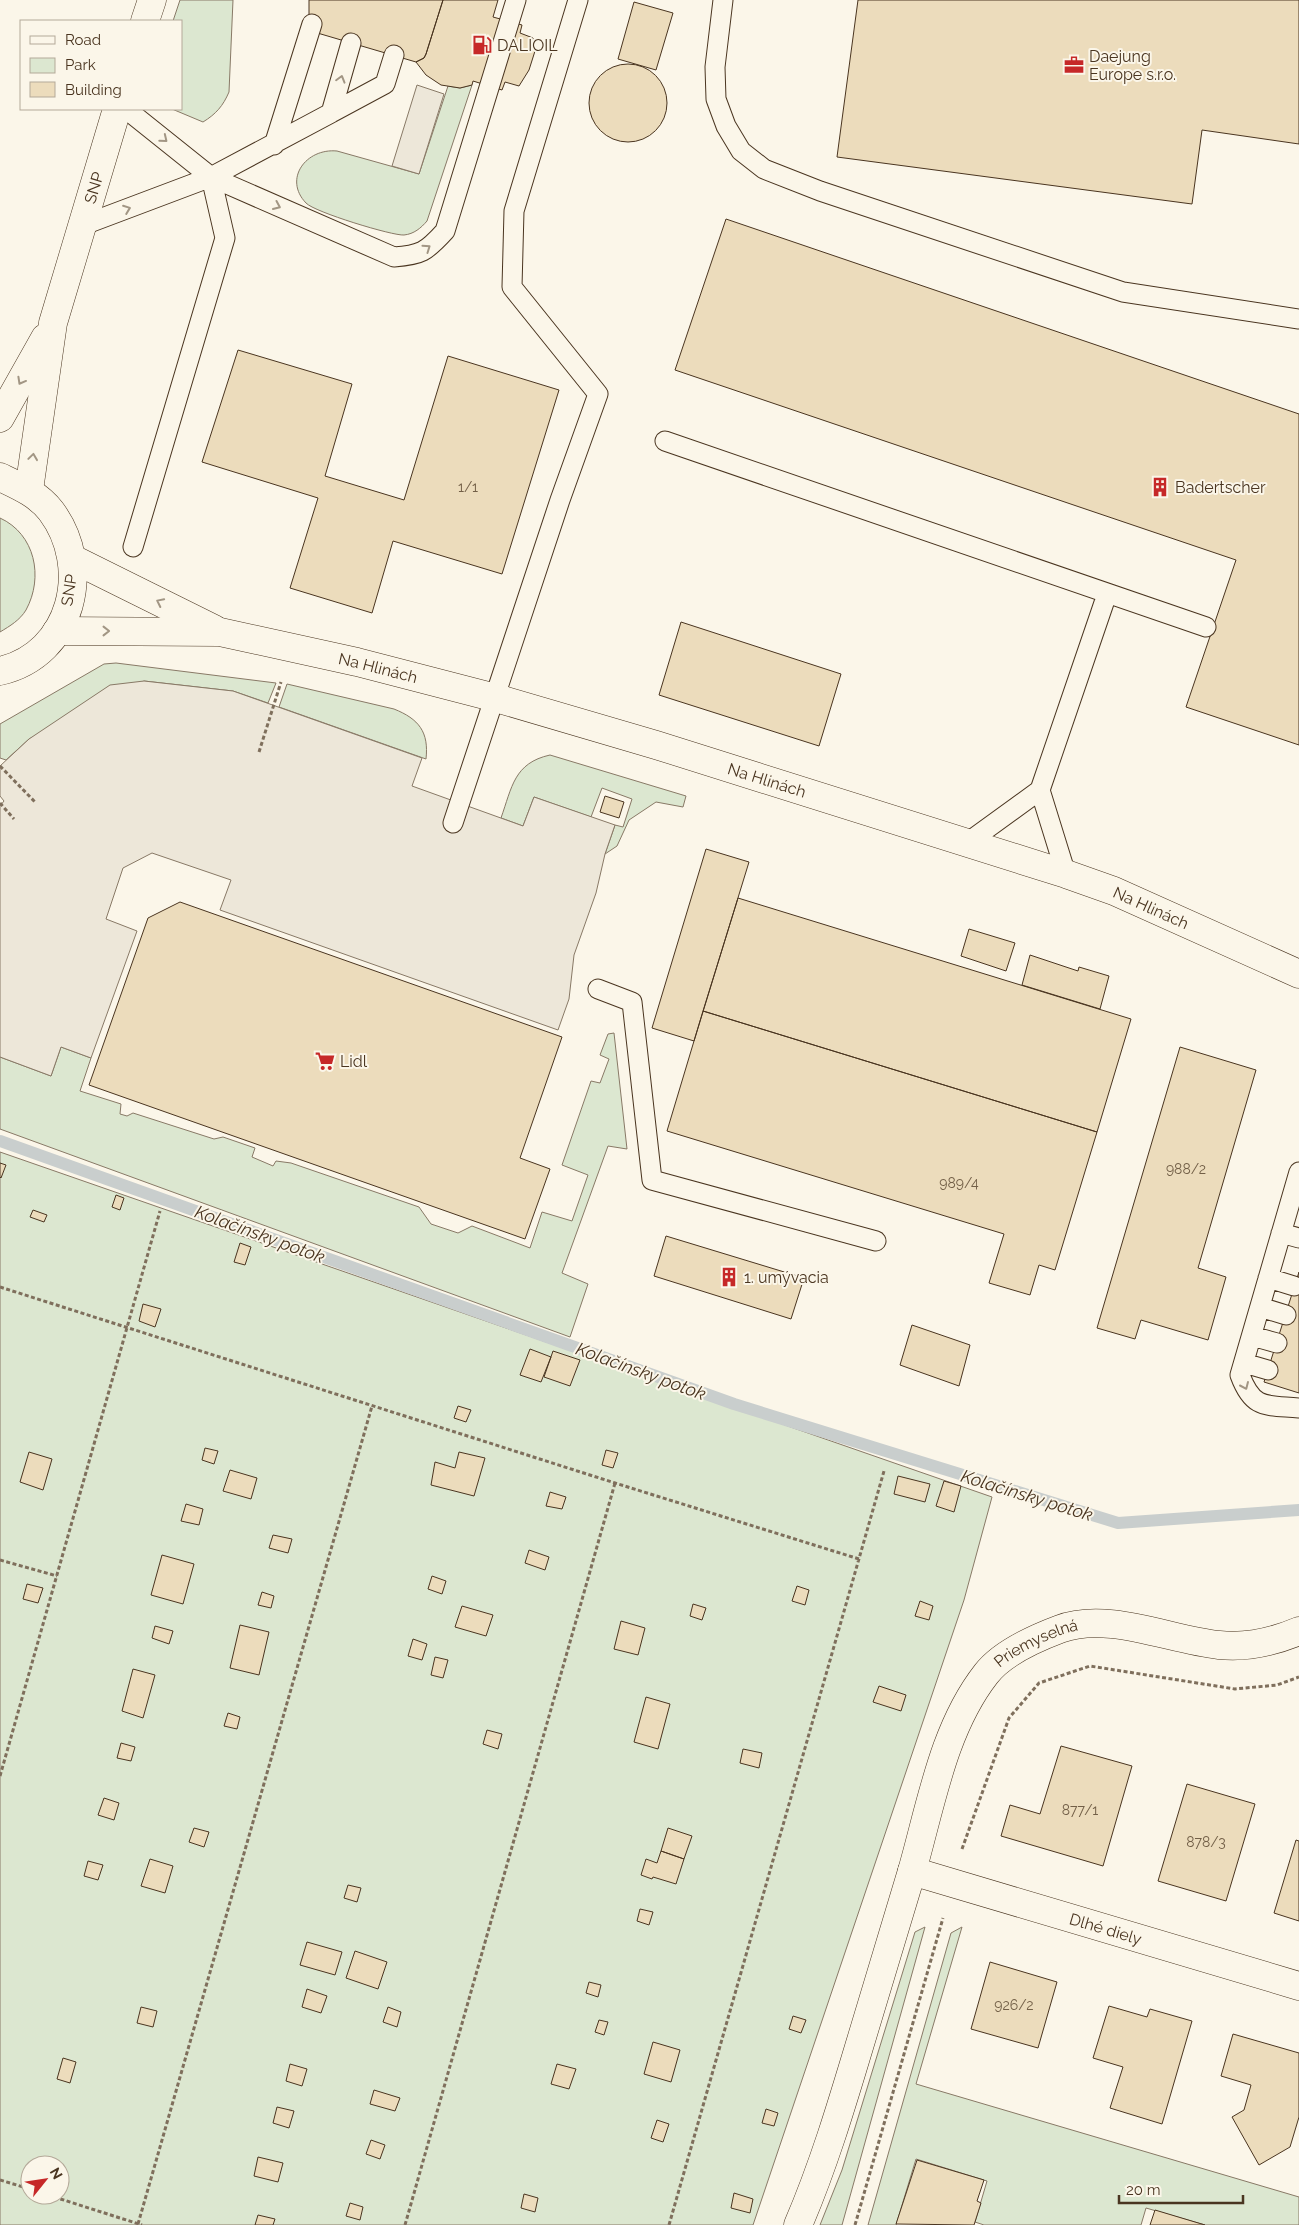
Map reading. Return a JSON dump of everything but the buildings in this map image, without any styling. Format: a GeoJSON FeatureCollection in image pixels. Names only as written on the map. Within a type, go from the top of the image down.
{"type":"FeatureCollection","features":[{"type":"Feature","properties":{"kind":"street"},"geometry":{"type":"LineString","coordinates":[[145,20],[152,0]]}},
{"type":"Feature","properties":{"kind":"street","name":"SNP"},"geometry":{"type":"LineString","coordinates":[[29,490],[53,323],[117,110]]}},
{"type":"Feature","properties":{"kind":"street","name":"SNP"},"geometry":{"type":"LineString","coordinates":[[0,418],[53,323]]}},
{"type":"Feature","properties":{"kind":"street","name":"SNP"},"geometry":{"type":"LineString","coordinates":[[0,477],[29,490],[50,509],[65,532],[73,559],[74,584],[68,609],[57,631],[37,654],[11,669],[0,671]]}},
{"type":"Feature","properties":{"kind":"street","name":"Na Hlinách"},"geometry":{"type":"LineString","coordinates":[[73,559],[220,632]]}},
{"type":"Feature","properties":{"kind":"street","name":"Na Hlinách"},"geometry":{"type":"LineString","coordinates":[[57,631],[220,632],[358,662],[496,698],[666,748],[1066,874],[1114,891],[1299,974]]}},
{"type":"Feature","properties":{"kind":"street","name":"Priemyselná"},"geometry":{"type":"LineString","coordinates":[[798,2225],[829,2145],[943,1762],[964,1708],[987,1672],[1020,1647],[1062,1628],[1097,1623],[1219,1645],[1249,1646],[1280,1639],[1299,1631]]}},
{"type":"Feature","properties":{"kind":"street","name":"Dlhé diely"},"geometry":{"type":"LineString","coordinates":[[912,1871],[1299,1986]]}},
{"type":"Feature","properties":{"kind":"lane"},"geometry":{"type":"LineString","coordinates":[[127,110],[211,177],[394,257],[416,255],[432,246],[445,231],[516,0]]}},
{"type":"Feature","properties":{"kind":"lane"},"geometry":{"type":"LineString","coordinates":[[453,822],[496,698],[560,500],[598,394],[512,287],[514,210],[578,0]]}},
{"type":"Feature","properties":{"kind":"lane"},"geometry":{"type":"LineString","coordinates":[[723,0],[715,67],[716,99],[726,126],[741,151],[764,169],[820,191],[1123,292],[1299,319]]}},
{"type":"Feature","properties":{"kind":"lane"},"geometry":{"type":"LineString","coordinates":[[274,145],[312,24]]}},
{"type":"Feature","properties":{"kind":"lane"},"geometry":{"type":"LineString","coordinates":[[331,113],[352,43]]}},
{"type":"Feature","properties":{"kind":"lane"},"geometry":{"type":"LineString","coordinates":[[81,226],[211,177],[274,145],[385,84],[394,55]]}},
{"type":"Feature","properties":{"kind":"lane"},"geometry":{"type":"LineString","coordinates":[[133,548],[225,238],[211,177]]}},
{"type":"Feature","properties":{"kind":"lane"},"geometry":{"type":"LineString","coordinates":[[665,441],[1206,627]]}},
{"type":"Feature","properties":{"kind":"lane"},"geometry":{"type":"LineString","coordinates":[[967,843],[1040,790],[1108,594]]}},
{"type":"Feature","properties":{"kind":"lane"},"geometry":{"type":"LineString","coordinates":[[1040,790],[1066,874]]}},
{"type":"Feature","properties":{"kind":"lane"},"geometry":{"type":"LineString","coordinates":[[598,989],[632,1002],[652,1180],[876,1241]]}},
{"type":"Feature","properties":{"kind":"lane"},"geometry":{"type":"LineString","coordinates":[[1299,1172],[1290,1236],[1268,1278],[1240,1375],[1246,1393],[1262,1404],[1299,1408]]}},
{"type":"Feature","properties":{"kind":"lane"},"geometry":{"type":"LineString","coordinates":[[1268,1278],[1294,1286]]}},
{"type":"Feature","properties":{"kind":"lane"},"geometry":{"type":"LineString","coordinates":[[1260,1307],[1286,1315]]}},
{"type":"Feature","properties":{"kind":"lane"},"geometry":{"type":"LineString","coordinates":[[1252,1336],[1277,1343]]}},
{"type":"Feature","properties":{"kind":"lane"},"geometry":{"type":"LineString","coordinates":[[1244,1363],[1268,1370]]}},
{"type":"Feature","properties":{"kind":"path"},"geometry":{"type":"LineString","coordinates":[[258,752],[283,677]]}},
{"type":"Feature","properties":{"kind":"path"},"geometry":{"type":"LineString","coordinates":[[0,766],[36,803]]}},
{"type":"Feature","properties":{"kind":"path"},"geometry":{"type":"LineString","coordinates":[[0,803],[14,819]]}},
{"type":"Feature","properties":{"kind":"path"},"geometry":{"type":"LineString","coordinates":[[0,1776],[160,1211]]}},
{"type":"Feature","properties":{"kind":"path"},"geometry":{"type":"LineString","coordinates":[[0,1287],[859,1559]]}},
{"type":"Feature","properties":{"kind":"path"},"geometry":{"type":"LineString","coordinates":[[70,2202],[140,2224],[372,1406]]}},
{"type":"Feature","properties":{"kind":"path"},"geometry":{"type":"LineString","coordinates":[[669,2225],[884,1471]]}},
{"type":"Feature","properties":{"kind":"path"},"geometry":{"type":"LineString","coordinates":[[405,2225],[615,1483]]}},
{"type":"Feature","properties":{"kind":"path"},"geometry":{"type":"LineString","coordinates":[[0,1560],[57,1576]]}},
{"type":"Feature","properties":{"kind":"path"},"geometry":{"type":"LineString","coordinates":[[962,1850],[1009,1718],[1039,1684],[1090,1666],[1235,1689],[1277,1685],[1299,1677]]}},
{"type":"Feature","properties":{"kind":"path"},"geometry":{"type":"LineString","coordinates":[[855,2225],[945,1910]]}},
{"type":"Feature","properties":{"kind":"path"},"geometry":{"type":"LineString","coordinates":[[0,2180],[20,2186]]}},
{"type":"Feature","properties":{"kind":"green space"},"geometry":{"type":"Polygon","coordinates":[[[180,0],[233,0],[229,92],[219,109],[203,122],[174,110],[182,110],[182,20],[173,20],[180,0]]]}},
{"type":"Feature","properties":{"kind":"green space"},"geometry":{"type":"Polygon","coordinates":[[[472,85],[427,221],[417,230],[404,235],[385,232],[354,223],[312,207],[299,194],[297,184],[301,167],[316,154],[326,151],[337,151],[419,174],[448,86],[460,88],[472,85]]]}},
{"type":"Feature","properties":{"kind":"green space"},"geometry":{"type":"Polygon","coordinates":[[[0,518],[12,525],[21,534],[33,558],[35,571],[31,597],[24,614],[0,632],[0,518]]]}},
{"type":"Feature","properties":{"kind":"green space"},"geometry":{"type":"Polygon","coordinates":[[[116,663],[276,683],[268,703],[233,691],[144,681],[29,739],[6,760],[0,758],[0,724],[104,664],[116,663]]]}},
{"type":"Feature","properties":{"kind":"green space"},"geometry":{"type":"Polygon","coordinates":[[[287,684],[394,709],[403,713],[416,722],[424,734],[427,750],[426,759],[279,707],[287,684]]]}},
{"type":"Feature","properties":{"kind":"green space"},"geometry":{"type":"Polygon","coordinates":[[[550,755],[686,796],[683,807],[656,802],[629,820],[617,846],[605,854],[615,825],[623,827],[632,799],[602,788],[591,817],[534,797],[523,826],[501,818],[512,787],[522,770],[538,759],[550,755]]]}},
{"type":"Feature","properties":{"kind":"green space"},"geometry":{"type":"Polygon","coordinates":[[[614,1033],[627,1149],[608,1146],[562,1273],[588,1284],[570,1337],[0,1129],[0,1057],[51,1076],[61,1047],[91,1058],[80,1091],[121,1104],[120,1114],[127,1116],[133,1113],[214,1139],[223,1137],[255,1148],[252,1157],[273,1166],[276,1161],[291,1163],[419,1207],[431,1224],[458,1233],[472,1226],[530,1248],[542,1212],[572,1221],[588,1175],[562,1165],[591,1081],[600,1083],[609,1059],[600,1055],[608,1034],[614,1033]]]}},
{"type":"Feature","properties":{"kind":"green space"},"geometry":{"type":"Polygon","coordinates":[[[0,1152],[992,1497],[964,1600],[753,2225],[0,2225],[0,1152]]]}},
{"type":"Feature","properties":{"kind":"green space"},"geometry":{"type":"Polygon","coordinates":[[[925,1927],[842,2225],[820,2225],[842,2170],[915,1932],[925,1927]]]}},
{"type":"Feature","properties":{"kind":"green space"},"geometry":{"type":"Polygon","coordinates":[[[962,1927],[916,2084],[1299,2197],[1299,2225],[1205,2225],[1146,2208],[1141,2225],[984,2225],[975,2222],[987,2181],[916,2159],[896,2225],[868,2225],[951,1933],[962,1927]]]}},
{"type":"Feature","properties":{"kind":"shaded area"},"geometry":{"type":"Polygon","coordinates":[[[417,85],[444,94],[419,174],[392,166],[417,85]]]}},
{"type":"Feature","properties":{"kind":"shaded area"},"geometry":{"type":"Polygon","coordinates":[[[144,681],[233,691],[422,758],[412,786],[523,826],[534,797],[615,825],[605,854],[596,893],[574,955],[569,999],[558,1030],[220,910],[231,880],[152,853],[123,868],[106,919],[137,931],[91,1058],[61,1047],[51,1076],[0,1057],[0,806],[4,801],[0,796],[0,766],[29,739],[110,685],[144,681]]]}},
{"type":"Feature","properties":{"kind":"waterway","name":"Kolačínsky potok"},"geometry":{"type":"LineString","coordinates":[[0,1141],[734,1404],[1118,1523],[1299,1510]]}},
{"type":"Feature","properties":{"kind":"place","name":"DALIOIL"},"geometry":{"type":"Point","coordinates":[482,45]}},
{"type":"Feature","properties":{"kind":"place","name":"Daejung Europe s.r.o."},"geometry":{"type":"Point","coordinates":[1074,65]}},
{"type":"Feature","properties":{"kind":"place","name":"Badertscher"},"geometry":{"type":"Point","coordinates":[1160,487]}},
{"type":"Feature","properties":{"kind":"place","name":"Lidl"},"geometry":{"type":"Point","coordinates":[325,1061]}},
{"type":"Feature","properties":{"kind":"place","name":"1. umývacia"},"geometry":{"type":"Point","coordinates":[729,1277]}}]}
